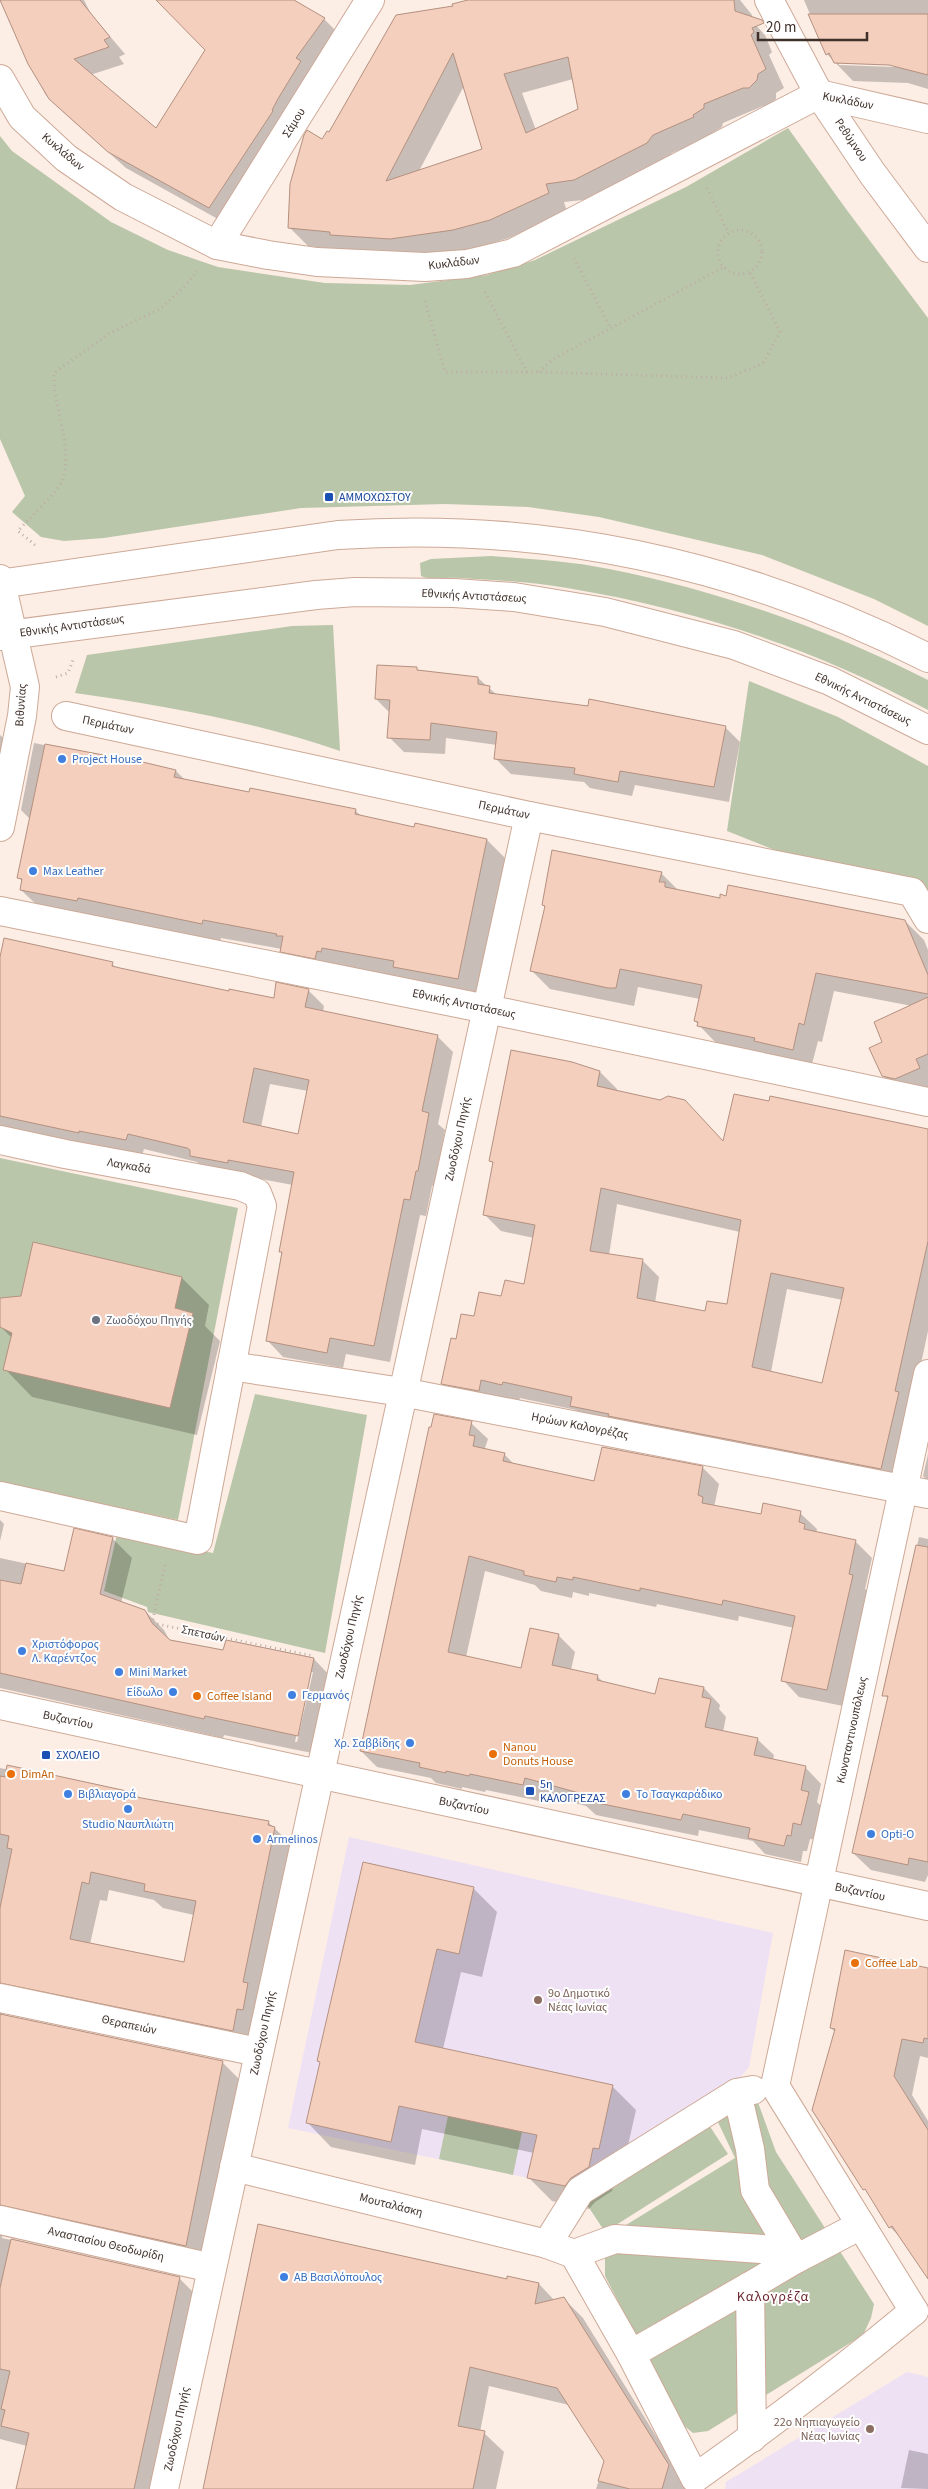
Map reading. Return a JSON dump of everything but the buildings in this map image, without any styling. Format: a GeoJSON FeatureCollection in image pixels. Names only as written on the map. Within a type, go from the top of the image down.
{"type":"FeatureCollection","features":[{"type":"Feature","properties":{"kind":"street","name":"Σάμου"},"geometry":{"type":"LineString","coordinates":[[217,245],[370,0]]}},
{"type":"Feature","properties":{"kind":"street","name":"Ρεθύμνου"},"geometry":{"type":"LineString","coordinates":[[769,0],[819,94],[872,173],[928,248]]}},
{"type":"Feature","properties":{"kind":"street","name":"Κυκλάδων"},"geometry":{"type":"LineString","coordinates":[[0,79],[22,116],[66,158],[123,197],[217,245],[268,256],[318,262],[425,267],[467,264],[513,253],[819,94],[928,119]]}},
{"type":"Feature","properties":{"kind":"street"},"geometry":{"type":"LineString","coordinates":[[1,582],[338,535],[384,532],[483,533],[596,546],[662,560],[736,580],[844,618],[928,658]]}},
{"type":"Feature","properties":{"kind":"street","name":"Βιθυνίας"},"geometry":{"type":"LineString","coordinates":[[0,827],[22,716],[25,687],[7,635],[1,582]]}},
{"type":"Feature","properties":{"kind":"street","name":"Εθνικής Αντιστάσεως"},"geometry":{"type":"LineString","coordinates":[[7,635],[316,595],[355,592],[454,592],[514,597],[605,612],[734,645],[830,681],[928,730]]}},
{"type":"Feature","properties":{"kind":"street","name":"Περμάτων"},"geometry":{"type":"LineString","coordinates":[[66,716],[529,816],[912,892],[928,919]]}},
{"type":"Feature","properties":{"kind":"street","name":"Ζωοδόχου Πηγής"},"geometry":{"type":"LineString","coordinates":[[164,2489],[318,1774],[529,816]]}},
{"type":"Feature","properties":{"kind":"street","name":"Εθνικής Αντιστάσεως"},"geometry":{"type":"LineString","coordinates":[[0,911],[487,1009],[928,1102]]}},
{"type":"Feature","properties":{"kind":"street","name":"Λαγκαδά"},"geometry":{"type":"LineString","coordinates":[[0,1140],[65,1154],[240,1186],[258,1193],[262,1206],[231,1366]]}},
{"type":"Feature","properties":{"kind":"street"},"geometry":{"type":"LineString","coordinates":[[0,1496],[198,1540],[231,1366]]}},
{"type":"Feature","properties":{"kind":"street","name":"Ηρώων Καλογρέζας"},"geometry":{"type":"LineString","coordinates":[[231,1366],[402,1392],[916,1491]]}},
{"type":"Feature","properties":{"kind":"street","name":"Κωνσταντινουπόλεως"},"geometry":{"type":"LineString","coordinates":[[775,2086],[819,1883],[916,1491],[928,1374]]}},
{"type":"Feature","properties":{"kind":"street","name":"Βυζαντίου"},"geometry":{"type":"LineString","coordinates":[[0,1705],[928,1906]]}},
{"type":"Feature","properties":{"kind":"street","name":"Θεραπειών"},"geometry":{"type":"LineString","coordinates":[[0,1998],[258,2052]]}},
{"type":"Feature","properties":{"kind":"street"},"geometry":{"type":"LineString","coordinates":[[547,2244],[580,2191],[738,2093],[775,2086],[861,2224],[921,2313],[863,2353],[693,2483],[631,2354],[574,2254],[615,2239],[794,2255]]}},
{"type":"Feature","properties":{"kind":"street"},"geometry":{"type":"LineString","coordinates":[[738,2093],[750,2150],[755,2190],[794,2255]]}},
{"type":"Feature","properties":{"kind":"street","name":"Μουταλάσκη"},"geometry":{"type":"LineString","coordinates":[[234,2166],[547,2244],[574,2254]]}},
{"type":"Feature","properties":{"kind":"street","name":"Αναστασίου Θεοδωρίδη"},"geometry":{"type":"LineString","coordinates":[[0,2220],[212,2268]]}},
{"type":"Feature","properties":{"kind":"street"},"geometry":{"type":"LineString","coordinates":[[631,2354],[750,2286],[794,2255],[861,2224]]}},
{"type":"Feature","properties":{"kind":"street"},"geometry":{"type":"LineString","coordinates":[[750,2286],[752,2438]]}},
{"type":"Feature","properties":{"kind":"path"},"geometry":{"type":"LineString","coordinates":[[698,190],[705,184],[728,232]]}},
{"type":"Feature","properties":{"kind":"path"},"geometry":{"type":"LineString","coordinates":[[560,230],[611,329]]}},
{"type":"Feature","properties":{"kind":"path"},"geometry":{"type":"LineString","coordinates":[[747,231],[759,240],[762,247],[760,261],[750,272],[736,274],[724,267],[718,254],[718,247],[728,232],[747,231]]}},
{"type":"Feature","properties":{"kind":"path"},"geometry":{"type":"LineString","coordinates":[[40,550],[18,530],[62,483],[66,461],[53,388],[54,373],[110,333],[160,309],[186,285],[217,245]]}},
{"type":"Feature","properties":{"kind":"path"},"geometry":{"type":"LineString","coordinates":[[566,264],[584,256]]}},
{"type":"Feature","properties":{"kind":"path"},"geometry":{"type":"LineString","coordinates":[[539,372],[552,360],[724,267]]}},
{"type":"Feature","properties":{"kind":"path"},"geometry":{"type":"LineString","coordinates":[[432,300],[424,302],[445,372],[528,374],[539,372],[728,378],[763,363],[780,332],[750,272]]}},
{"type":"Feature","properties":{"kind":"path"},"geometry":{"type":"LineString","coordinates":[[493,288],[484,290],[528,374]]}},
{"type":"Feature","properties":{"kind":"path"},"geometry":{"type":"LineString","coordinates":[[25,687],[68,673],[75,657]]}},
{"type":"Feature","properties":{"kind":"path","name":"Σπετσών"},"geometry":{"type":"LineString","coordinates":[[172,1534],[152,1623],[343,1662]]}},
{"type":"Feature","properties":{"kind":"shaded area","name":"9ο Δημοτικό Νέας Ιωνίας"},"geometry":{"type":"Polygon","coordinates":[[[349,1837],[773,1933],[749,2067],[730,2090],[577,2188],[288,2128],[349,1837]]]}},
{"type":"Feature","properties":{"kind":"shaded area","name":"22ο Νηπιαγωγείο Νέας Ιωνίας"},"geometry":{"type":"Polygon","coordinates":[[[907,2372],[928,2377],[928,2489],[725,2489],[726,2482],[907,2372]]]}},
{"type":"Feature","properties":{"kind":"green space"},"geometry":{"type":"Polygon","coordinates":[[[788,128],[928,318],[928,626],[874,599],[762,555],[599,517],[528,507],[445,504],[301,508],[104,538],[64,541],[41,537],[12,512],[25,496],[0,439],[0,136],[12,151],[111,222],[168,250],[218,267],[325,283],[410,285],[487,275],[535,260],[686,187],[788,128]]]}},
{"type":"Feature","properties":{"kind":"green space"},"geometry":{"type":"Polygon","coordinates":[[[491,556],[594,566],[650,578],[732,600],[812,628],[890,661],[928,680],[928,710],[842,668],[798,650],[753,634],[661,607],[554,586],[453,578],[439,579],[421,576],[420,563],[431,559],[491,556]]]}},
{"type":"Feature","properties":{"kind":"green space"},"geometry":{"type":"Polygon","coordinates":[[[333,625],[340,751],[243,723],[141,703],[75,693],[87,655],[292,626],[333,625]]]}},
{"type":"Feature","properties":{"kind":"green space"},"geometry":{"type":"Polygon","coordinates":[[[749,681],[838,717],[928,766],[928,892],[905,880],[790,856],[727,831],[749,681]]]}},
{"type":"Feature","properties":{"kind":"green space"},"geometry":{"type":"Polygon","coordinates":[[[0,1158],[238,1208],[178,1520],[0,1482],[0,1158]]]}},
{"type":"Feature","properties":{"kind":"green space"},"geometry":{"type":"Polygon","coordinates":[[[255,1394],[367,1415],[325,1653],[148,1612],[147,1607],[104,1591],[117,1534],[213,1553],[255,1394]]]}},
{"type":"Feature","properties":{"kind":"green space"},"geometry":{"type":"Polygon","coordinates":[[[756,2097],[776,2152],[874,2304],[871,2318],[863,2335],[708,2431],[693,2433],[682,2424],[605,2276],[605,2257],[613,2233],[735,2158],[717,2120],[756,2097]]]}},
{"type":"Feature","properties":{"kind":"green space"},"geometry":{"type":"Polygon","coordinates":[[[448,2116],[522,2132],[513,2175],[439,2159],[448,2116]]]}},
{"type":"Feature","properties":{"kind":"green space"},"geometry":{"type":"Polygon","coordinates":[[[705,2119],[728,2154],[605,2232],[582,2197],[705,2119]]]}},
{"type":"Feature","properties":{"kind":"place","name":"ΑΜΜΟΧΩΣΤΟΥ"},"geometry":{"type":"Point","coordinates":[329,497]}},
{"type":"Feature","properties":{"kind":"place","name":"Project House"},"geometry":{"type":"Point","coordinates":[62,759]}},
{"type":"Feature","properties":{"kind":"place","name":"Max Leather"},"geometry":{"type":"Point","coordinates":[33,871]}},
{"type":"Feature","properties":{"kind":"place","name":"Ζωοδόχου Πηγής"},"geometry":{"type":"Point","coordinates":[96,1320]}},
{"type":"Feature","properties":{"kind":"place","name":"Χριστόφορος Λ. Καρέντζος"},"geometry":{"type":"Point","coordinates":[22,1651]}},
{"type":"Feature","properties":{"kind":"place","name":"Mini Market"},"geometry":{"type":"Point","coordinates":[119,1672]}},
{"type":"Feature","properties":{"kind":"place","name":"Είδωλο"},"geometry":{"type":"Point","coordinates":[173,1692]}},
{"type":"Feature","properties":{"kind":"place","name":"Γερμανός"},"geometry":{"type":"Point","coordinates":[292,1695]}},
{"type":"Feature","properties":{"kind":"place","name":"Coffee Island"},"geometry":{"type":"Point","coordinates":[197,1696]}},
{"type":"Feature","properties":{"kind":"place","name":"Χρ. Σαββίδης"},"geometry":{"type":"Point","coordinates":[410,1743]}},
{"type":"Feature","properties":{"kind":"place","name":"Nanou Donuts House"},"geometry":{"type":"Point","coordinates":[493,1754]}},
{"type":"Feature","properties":{"kind":"place","name":"ΣΧΟΛΕΙΟ"},"geometry":{"type":"Point","coordinates":[46,1755]}},
{"type":"Feature","properties":{"kind":"place","name":"DimAn"},"geometry":{"type":"Point","coordinates":[11,1774]}},
{"type":"Feature","properties":{"kind":"place","name":"5η ΚΑΛΟΓΡΕΖΑΣ"},"geometry":{"type":"Point","coordinates":[530,1791]}},
{"type":"Feature","properties":{"kind":"place","name":"Βιβλιαγορά"},"geometry":{"type":"Point","coordinates":[68,1794]}},
{"type":"Feature","properties":{"kind":"place","name":"Το Τσαγκαράδικο"},"geometry":{"type":"Point","coordinates":[626,1794]}},
{"type":"Feature","properties":{"kind":"place","name":"Studio Ναυπλιώτη"},"geometry":{"type":"Point","coordinates":[128,1809]}},
{"type":"Feature","properties":{"kind":"place","name":"Opti-O"},"geometry":{"type":"Point","coordinates":[871,1834]}},
{"type":"Feature","properties":{"kind":"place","name":"Armelinos"},"geometry":{"type":"Point","coordinates":[257,1839]}},
{"type":"Feature","properties":{"kind":"place","name":"Coffee Lab"},"geometry":{"type":"Point","coordinates":[855,1963]}},
{"type":"Feature","properties":{"kind":"place","name":"9ο Δημοτικό Νέας Ιωνίας"},"geometry":{"type":"Point","coordinates":[538,2000]}},
{"type":"Feature","properties":{"kind":"place","name":"ΑΒ Βασιλόπουλος"},"geometry":{"type":"Point","coordinates":[284,2277]}},
{"type":"Feature","properties":{"kind":"place","name":"22ο Νηπιαγωγείο Νέας Ιωνίας"},"geometry":{"type":"Point","coordinates":[870,2429]}},
{"type":"Feature","properties":{"kind":"district","name":"Καλογρέζα"},"geometry":{"type":"Point","coordinates":[773,2297]}}]}
